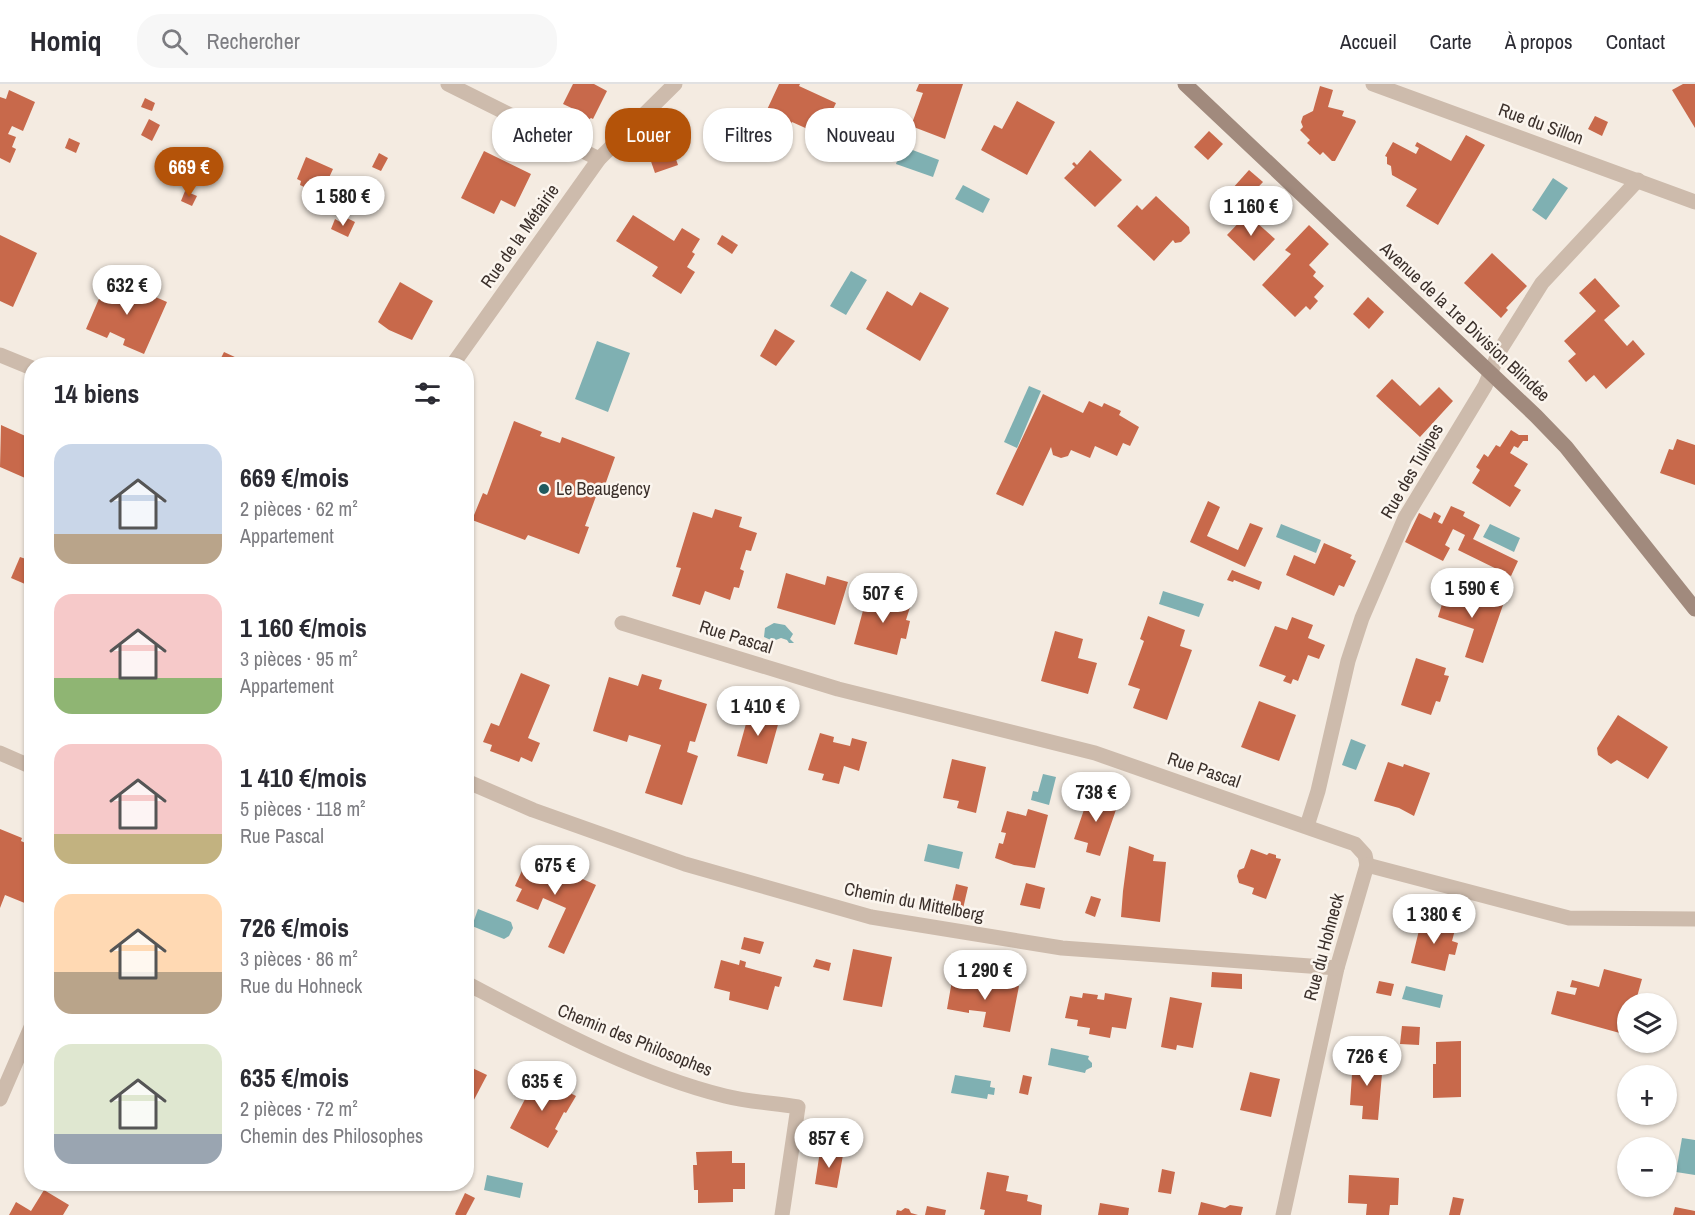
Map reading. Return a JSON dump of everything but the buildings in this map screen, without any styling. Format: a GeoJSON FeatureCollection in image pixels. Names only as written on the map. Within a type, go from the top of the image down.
{"type":"FeatureCollection","features":[{"type":"Feature","properties":{"kind":"main road","name":"Avenue de la 1re Division Blindée"},"geometry":{"type":"LineString","coordinates":[[1185,84],[1536,416],[1566,447],[1695,609]]}},
{"type":"Feature","properties":{"kind":"street"},"geometry":{"type":"LineString","coordinates":[[448,84],[598,159]]}},
{"type":"Feature","properties":{"kind":"street","name":"Rue de la Métairie"},"geometry":{"type":"LineString","coordinates":[[458,357],[598,159],[675,84]]}},
{"type":"Feature","properties":{"kind":"street","name":"Rue du Sillon"},"geometry":{"type":"LineString","coordinates":[[1373,84],[1695,202]]}},
{"type":"Feature","properties":{"kind":"street","name":"Rue des Tulipes"},"geometry":{"type":"LineString","coordinates":[[1307,826],[1318,791],[1348,661],[1362,618],[1405,518],[1485,386],[1500,350],[1542,283],[1638,180]]}},
{"type":"Feature","properties":{"kind":"street"},"geometry":{"type":"LineString","coordinates":[[0,355],[24,365]]}},
{"type":"Feature","properties":{"kind":"street","name":"Rue Pascal"},"geometry":{"type":"LineString","coordinates":[[622,623],[838,689],[1095,753],[1354,844],[1365,855],[1367,865]]}},
{"type":"Feature","properties":{"kind":"street"},"geometry":{"type":"LineString","coordinates":[[0,753],[24,764]]}},
{"type":"Feature","properties":{"kind":"street","name":"Chemin du Mittelberg"},"geometry":{"type":"LineString","coordinates":[[474,785],[532,810],[685,864],[871,917],[1062,948],[1337,968]]}},
{"type":"Feature","properties":{"kind":"street"},"geometry":{"type":"LineString","coordinates":[[1367,865],[1569,918],[1695,919]]}},
{"type":"Feature","properties":{"kind":"street","name":"Rue du Hohneck"},"geometry":{"type":"LineString","coordinates":[[1283,1215],[1337,968],[1367,865]]}},
{"type":"Feature","properties":{"kind":"street","name":"Chemin des Philosophes"},"geometry":{"type":"LineString","coordinates":[[474,987],[570,1037],[681,1083],[727,1097],[798,1107],[782,1215]]}},
{"type":"Feature","properties":{"kind":"street"},"geometry":{"type":"LineString","coordinates":[[0,1099],[24,1044]]}},
{"type":"Feature","properties":{"kind":"water"},"geometry":{"type":"Polygon","coordinates":[[[916,151],[939,160],[933,177],[896,164],[897,162],[916,162],[916,151]]]}},
{"type":"Feature","properties":{"kind":"water"},"geometry":{"type":"Polygon","coordinates":[[[1553,178],[1568,188],[1546,220],[1532,210],[1553,178]]]}},
{"type":"Feature","properties":{"kind":"water"},"geometry":{"type":"Polygon","coordinates":[[[963,185],[990,199],[983,213],[955,199],[963,185]]]}},
{"type":"Feature","properties":{"kind":"water"},"geometry":{"type":"Polygon","coordinates":[[[851,271],[867,280],[846,315],[830,306],[851,271]]]}},
{"type":"Feature","properties":{"kind":"water"},"geometry":{"type":"Polygon","coordinates":[[[597,341],[630,353],[608,412],[575,399],[597,341]]]}},
{"type":"Feature","properties":{"kind":"water"},"geometry":{"type":"Polygon","coordinates":[[[1029,386],[1041,391],[1017,448],[1004,442],[1029,386]]]}},
{"type":"Feature","properties":{"kind":"water"},"geometry":{"type":"Polygon","coordinates":[[[1281,524],[1321,540],[1316,553],[1276,537],[1281,524]]]}},
{"type":"Feature","properties":{"kind":"water"},"geometry":{"type":"Polygon","coordinates":[[[1490,524],[1520,538],[1514,552],[1483,537],[1490,524]]]}},
{"type":"Feature","properties":{"kind":"water"},"geometry":{"type":"Polygon","coordinates":[[[1163,591],[1204,604],[1199,617],[1159,604],[1163,591]]]}},
{"type":"Feature","properties":{"kind":"water"},"geometry":{"type":"Polygon","coordinates":[[[774,623],[785,625],[793,634],[790,639],[794,643],[781,638],[773,641],[764,637],[765,628],[774,623]]]}},
{"type":"Feature","properties":{"kind":"water"},"geometry":{"type":"Polygon","coordinates":[[[1351,739],[1366,745],[1356,770],[1342,765],[1351,739]]]}},
{"type":"Feature","properties":{"kind":"water"},"geometry":{"type":"Polygon","coordinates":[[[1043,774],[1056,777],[1049,805],[1031,800],[1033,791],[1038,792],[1043,774]]]}},
{"type":"Feature","properties":{"kind":"water"},"geometry":{"type":"Polygon","coordinates":[[[928,844],[963,852],[959,869],[924,861],[928,844]]]}},
{"type":"Feature","properties":{"kind":"water"},"geometry":{"type":"Polygon","coordinates":[[[478,909],[511,922],[513,928],[509,936],[504,939],[474,927],[478,909]]]}},
{"type":"Feature","properties":{"kind":"water"},"geometry":{"type":"Polygon","coordinates":[[[1406,986],[1443,995],[1440,1008],[1402,999],[1406,986]]]}},
{"type":"Feature","properties":{"kind":"water"},"geometry":{"type":"Polygon","coordinates":[[[1051,1048],[1089,1056],[1092,1067],[1085,1073],[1048,1065],[1051,1048]]]}},
{"type":"Feature","properties":{"kind":"water"},"geometry":{"type":"Polygon","coordinates":[[[955,1075],[991,1081],[990,1087],[995,1088],[994,1095],[988,1094],[987,1099],[951,1093],[955,1075]]]}},
{"type":"Feature","properties":{"kind":"water"},"geometry":{"type":"Polygon","coordinates":[[[1682,1138],[1695,1140],[1695,1175],[1677,1172],[1682,1138]]]}},
{"type":"Feature","properties":{"kind":"water"},"geometry":{"type":"Polygon","coordinates":[[[487,1175],[523,1183],[520,1198],[484,1190],[487,1175]]]}},
{"type":"Feature","properties":{"kind":"place","name":"Le Beaugency"},"geometry":{"type":"Point","coordinates":[544,489]}}]}
